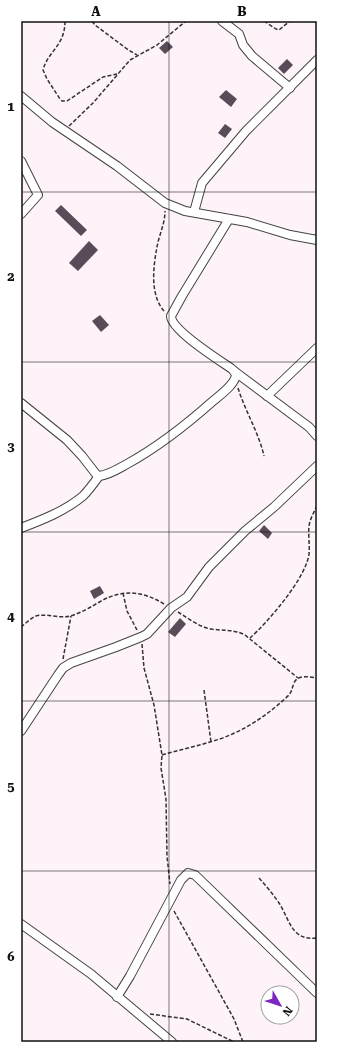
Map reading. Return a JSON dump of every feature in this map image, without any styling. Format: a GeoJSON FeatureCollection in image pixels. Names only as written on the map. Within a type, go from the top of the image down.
{"type":"FeatureCollection","features":[{"type":"Feature","properties":{"kind":"street"},"geometry":{"type":"LineString","coordinates":[[222,21],[239,34],[243,45],[252,56],[290,88]]}},
{"type":"Feature","properties":{"kind":"street"},"geometry":{"type":"LineString","coordinates":[[194,212],[202,183],[246,131],[317,60]]}},
{"type":"Feature","properties":{"kind":"street"},"geometry":{"type":"LineString","coordinates":[[21,96],[63,130],[117,166],[165,203],[180,209],[247,222],[290,235],[317,240]]}},
{"type":"Feature","properties":{"kind":"street"},"geometry":{"type":"LineString","coordinates":[[21,161],[38,195],[21,214]]}},
{"type":"Feature","properties":{"kind":"street"},"geometry":{"type":"LineString","coordinates":[[229,219],[175,308],[171,316],[174,324],[182,333],[235,375],[267,396],[309,427],[317,436]]}},
{"type":"Feature","properties":{"kind":"street"},"geometry":{"type":"LineString","coordinates":[[267,396],[317,348]]}},
{"type":"Feature","properties":{"kind":"street"},"geometry":{"type":"LineString","coordinates":[[21,528],[51,516],[75,502],[99,476],[109,474],[134,460],[181,429],[226,390],[235,375]]}},
{"type":"Feature","properties":{"kind":"street"},"geometry":{"type":"LineString","coordinates":[[21,403],[67,440],[99,476]]}},
{"type":"Feature","properties":{"kind":"street"},"geometry":{"type":"LineString","coordinates":[[21,731],[60,671],[70,663],[142,637],[151,630],[171,608],[187,597],[209,568],[245,531],[274,508],[317,466]]}},
{"type":"Feature","properties":{"kind":"street"},"geometry":{"type":"LineString","coordinates":[[117,997],[130,976],[181,880],[188,873],[195,875],[317,993]]}},
{"type":"Feature","properties":{"kind":"street"},"geometry":{"type":"LineString","coordinates":[[21,924],[91,974],[172,1042]]}},
{"type":"Feature","properties":{"kind":"path"},"geometry":{"type":"LineString","coordinates":[[65,21],[63,35],[43,70],[49,83],[60,99],[62,101],[67,101],[103,77],[118,74]]}},
{"type":"Feature","properties":{"kind":"path"},"geometry":{"type":"LineString","coordinates":[[92,21],[127,49],[137,55]]}},
{"type":"Feature","properties":{"kind":"path"},"geometry":{"type":"LineString","coordinates":[[63,130],[93,103],[129,61],[137,55],[157,45],[186,21]]}},
{"type":"Feature","properties":{"kind":"path"},"geometry":{"type":"LineString","coordinates":[[264,21],[279,30],[290,21]]}},
{"type":"Feature","properties":{"kind":"path"},"geometry":{"type":"LineString","coordinates":[[165,203],[164,220],[156,248],[154,280],[158,303],[172,319]]}},
{"type":"Feature","properties":{"kind":"path"},"geometry":{"type":"LineString","coordinates":[[235,375],[247,413],[264,456]]}},
{"type":"Feature","properties":{"kind":"path"},"geometry":{"type":"LineString","coordinates":[[250,638],[262,627],[280,605],[304,568],[309,554],[310,521],[317,506]]}},
{"type":"Feature","properties":{"kind":"path"},"geometry":{"type":"LineString","coordinates":[[123,593],[127,611],[142,637],[144,668],[154,705],[162,754],[162,768],[166,799],[167,856],[171,900],[174,911],[234,1019],[243,1042]]}},
{"type":"Feature","properties":{"kind":"path"},"geometry":{"type":"LineString","coordinates":[[60,671],[71,616]]}},
{"type":"Feature","properties":{"kind":"path"},"geometry":{"type":"LineString","coordinates":[[162,754],[211,742],[234,733],[260,719],[289,695],[294,684],[300,677],[317,678]]}},
{"type":"Feature","properties":{"kind":"path"},"geometry":{"type":"LineString","coordinates":[[204,690],[211,742]]}},
{"type":"Feature","properties":{"kind":"path"},"geometry":{"type":"LineString","coordinates":[[259,878],[278,902],[290,924],[298,934],[306,938],[317,938]]}},
{"type":"Feature","properties":{"kind":"path"},"geometry":{"type":"LineString","coordinates":[[136,1013],[183,1017],[234,1042]]}},
{"type":"Feature","properties":{"kind":"building"},"geometry":{"type":"Polygon","coordinates":[[[167,41],[173,47],[165,54],[159,48],[167,41]]]}},
{"type":"Feature","properties":{"kind":"building"},"geometry":{"type":"Polygon","coordinates":[[[287,59],[293,65],[284,74],[278,68],[287,59]]]}},
{"type":"Feature","properties":{"kind":"building"},"geometry":{"type":"Polygon","coordinates":[[[226,90],[237,99],[231,107],[219,97],[226,90]]]}},
{"type":"Feature","properties":{"kind":"building"},"geometry":{"type":"Polygon","coordinates":[[[225,124],[232,129],[225,138],[218,133],[225,124]]]}},
{"type":"Feature","properties":{"kind":"building"},"geometry":{"type":"Polygon","coordinates":[[[61,205],[87,230],[81,236],[55,211],[61,205]]]}},
{"type":"Feature","properties":{"kind":"building"},"geometry":{"type":"Polygon","coordinates":[[[89,241],[98,250],[78,271],[69,263],[89,241]]]}},
{"type":"Feature","properties":{"kind":"building"},"geometry":{"type":"Polygon","coordinates":[[[100,315],[109,325],[101,332],[92,321],[100,315]]]}},
{"type":"Feature","properties":{"kind":"building"},"geometry":{"type":"Polygon","coordinates":[[[264,525],[272,533],[268,539],[259,531],[264,525]]]}},
{"type":"Feature","properties":{"kind":"building"},"geometry":{"type":"Polygon","coordinates":[[[100,586],[104,593],[94,599],[90,591],[100,586]]]}},
{"type":"Feature","properties":{"kind":"building"},"geometry":{"type":"Polygon","coordinates":[[[180,618],[186,624],[175,637],[168,632],[180,618]]]}}]}
